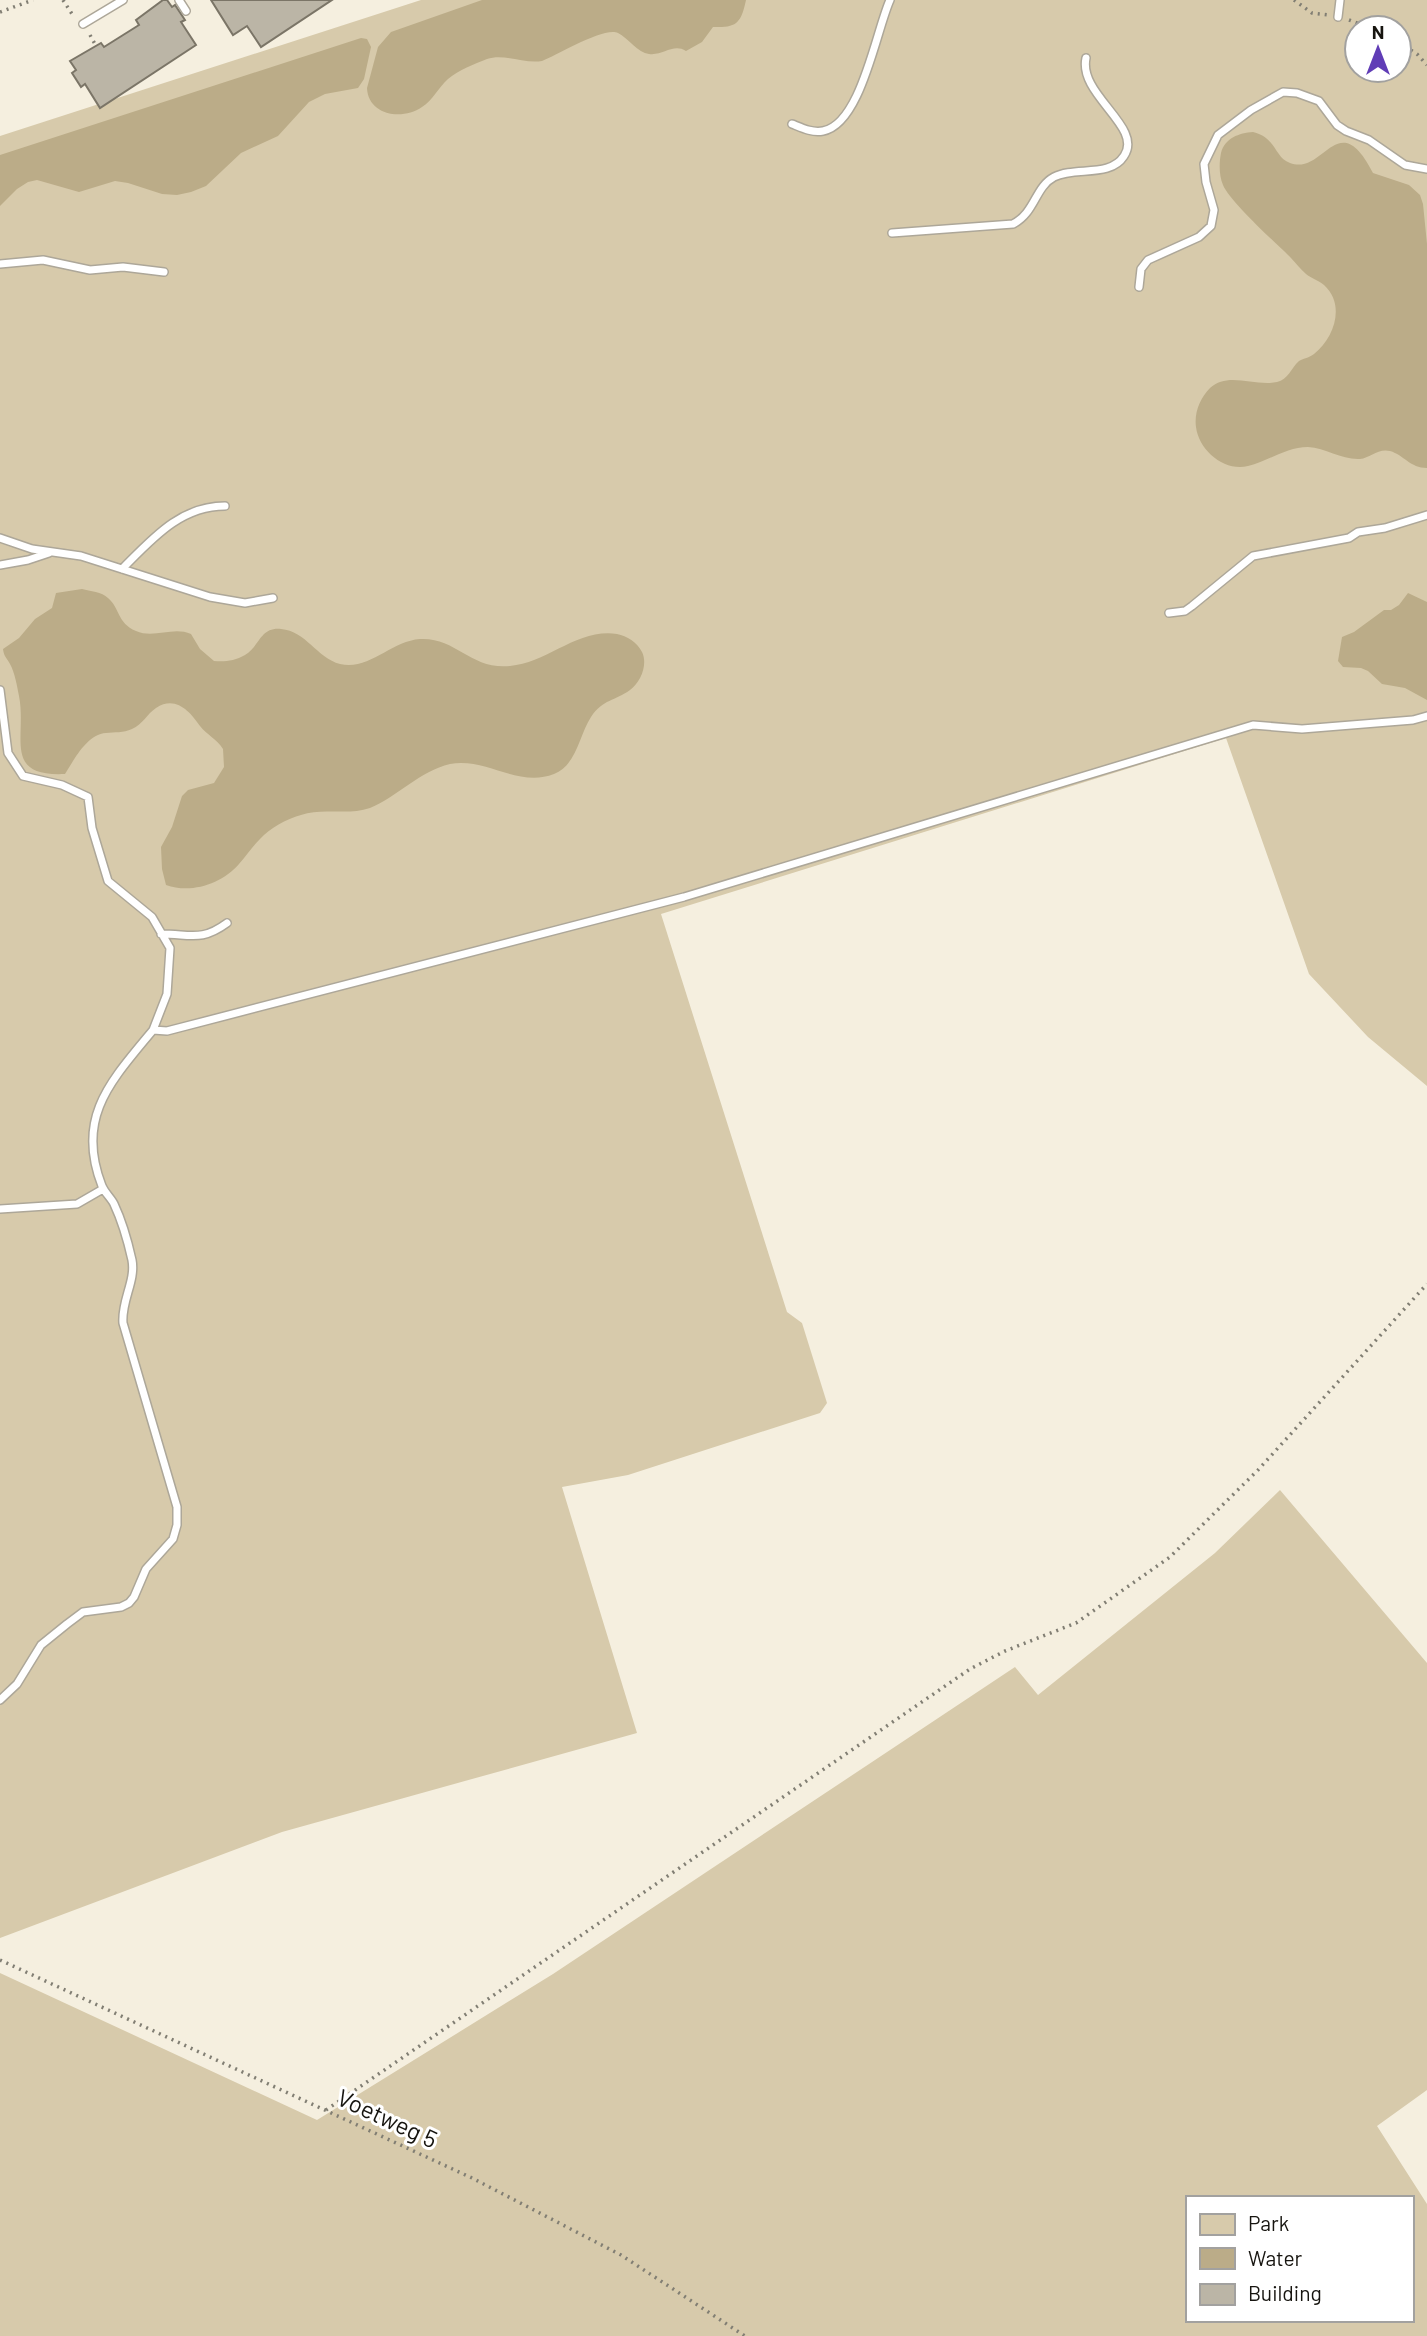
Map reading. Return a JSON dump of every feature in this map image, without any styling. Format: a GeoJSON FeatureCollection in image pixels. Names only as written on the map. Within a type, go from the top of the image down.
{"type":"FeatureCollection","features":[{"type":"Feature","properties":{"kind":"lane"},"geometry":{"type":"LineString","coordinates":[[83,24],[124,0]]}},
{"type":"Feature","properties":{"kind":"lane"},"geometry":{"type":"LineString","coordinates":[[179,0],[186,11]]}},
{"type":"Feature","properties":{"kind":"lane"},"geometry":{"type":"LineString","coordinates":[[792,124],[815,131],[827,130],[837,125],[851,109],[890,0]]}},
{"type":"Feature","properties":{"kind":"lane"},"geometry":{"type":"LineString","coordinates":[[1338,17],[1340,0]]}},
{"type":"Feature","properties":{"kind":"lane"},"geometry":{"type":"LineString","coordinates":[[892,233],[1013,224],[1029,212],[1035,198],[1050,178],[1072,170],[1108,168],[1122,160],[1128,148],[1128,135],[1089,84],[1084,70],[1086,58]]}},
{"type":"Feature","properties":{"kind":"lane"},"geometry":{"type":"LineString","coordinates":[[1139,287],[1141,269],[1148,260],[1199,237],[1211,226],[1214,210],[1204,164],[1218,135],[1251,110],[1283,92],[1297,93],[1319,101],[1346,131],[1369,140],[1405,165],[1427,169]]}},
{"type":"Feature","properties":{"kind":"lane"},"geometry":{"type":"LineString","coordinates":[[0,264],[43,260],[90,270],[123,267],[164,272]]}},
{"type":"Feature","properties":{"kind":"lane"},"geometry":{"type":"LineString","coordinates":[[122,569],[161,530],[191,511],[207,506],[225,506]]}},
{"type":"Feature","properties":{"kind":"lane"},"geometry":{"type":"LineString","coordinates":[[1169,613],[1185,611],[1192,607],[1253,556],[1349,537],[1358,532],[1385,528],[1427,515]]}},
{"type":"Feature","properties":{"kind":"lane"},"geometry":{"type":"LineString","coordinates":[[0,538],[12,544],[81,556],[210,597],[245,603],[273,598]]}},
{"type":"Feature","properties":{"kind":"lane"},"geometry":{"type":"LineString","coordinates":[[0,565],[29,560],[49,552]]}},
{"type":"Feature","properties":{"kind":"lane"},"geometry":{"type":"LineString","coordinates":[[0,690],[8,752],[23,776],[62,785],[89,797],[92,828],[108,881],[152,917],[170,948],[167,994],[153,1030],[122,1067],[96,1111],[92,1131],[103,1189],[113,1203],[132,1262],[131,1279],[123,1304],[124,1323],[177,1507],[177,1525],[173,1539],[146,1569],[129,1603],[121,1607],[83,1612],[67,1623],[41,1645],[17,1684],[0,1700]]}},
{"type":"Feature","properties":{"kind":"lane"},"geometry":{"type":"LineString","coordinates":[[153,1030],[180,1028],[684,897],[1253,724],[1303,729],[1413,720],[1427,716]]}},
{"type":"Feature","properties":{"kind":"lane"},"geometry":{"type":"LineString","coordinates":[[162,934],[200,937],[212,934],[227,923]]}},
{"type":"Feature","properties":{"kind":"lane"},"geometry":{"type":"LineString","coordinates":[[0,1209],[78,1204],[103,1189]]}},
{"type":"Feature","properties":{"kind":"path"},"geometry":{"type":"LineString","coordinates":[[0,12],[33,0]]}},
{"type":"Feature","properties":{"kind":"path"},"geometry":{"type":"LineString","coordinates":[[1413,52],[1427,65]]}},
{"type":"Feature","properties":{"kind":"path"},"geometry":{"type":"LineString","coordinates":[[326,2110],[970,1669],[1005,1651],[1076,1623],[1170,1557],[1258,1470],[1427,1284]]}},
{"type":"Feature","properties":{"kind":"path","name":"Voetweg 5"},"geometry":{"type":"LineString","coordinates":[[0,1960],[472,2178],[621,2255],[746,2336]]}},
{"type":"Feature","properties":{"kind":"green space"},"geometry":{"type":"Polygon","coordinates":[[[421,0],[1427,0],[1427,1086],[1368,1037],[1309,974],[1226,738],[661,914],[787,1312],[802,1323],[827,1403],[820,1413],[628,1475],[562,1487],[637,1733],[282,1832],[0,1938],[0,136],[421,0]]]}},
{"type":"Feature","properties":{"kind":"green space"},"geometry":{"type":"Polygon","coordinates":[[[1280,1490],[1427,1663],[1427,2090],[1377,2126],[1427,2204],[1427,2336],[0,2336],[0,1973],[317,2120],[553,1974],[1015,1667],[1038,1695],[1215,1553],[1280,1490]]]}},
{"type":"Feature","properties":{"kind":"water"},"geometry":{"type":"Polygon","coordinates":[[[482,0],[746,0],[737,22],[733,25],[713,27],[702,42],[686,51],[677,48],[654,54],[645,53],[622,35],[612,32],[592,37],[542,61],[494,57],[482,61],[452,76],[426,104],[405,114],[387,113],[373,104],[367,88],[378,47],[391,32],[482,0]]]}},
{"type":"Feature","properties":{"kind":"water"},"geometry":{"type":"Polygon","coordinates":[[[361,38],[367,39],[371,47],[364,79],[358,88],[325,94],[309,102],[278,136],[241,153],[206,186],[177,195],[162,194],[115,181],[79,192],[37,180],[17,189],[0,206],[0,155],[361,38]]]}},
{"type":"Feature","properties":{"kind":"water"},"geometry":{"type":"Polygon","coordinates":[[[1253,132],[1267,139],[1290,163],[1302,164],[1340,143],[1350,144],[1361,153],[1373,173],[1409,185],[1420,195],[1427,244],[1427,468],[1416,466],[1390,451],[1353,459],[1308,447],[1292,449],[1256,464],[1239,467],[1222,463],[1202,444],[1196,427],[1196,416],[1201,401],[1210,388],[1217,383],[1233,380],[1269,383],[1281,381],[1299,361],[1321,347],[1335,321],[1335,302],[1331,293],[1304,272],[1254,222],[1223,185],[1220,165],[1223,148],[1233,137],[1253,132]]]}},
{"type":"Feature","properties":{"kind":"water"},"geometry":{"type":"Polygon","coordinates":[[[82,589],[105,596],[112,602],[125,624],[136,631],[150,634],[177,631],[191,634],[200,649],[214,661],[230,661],[241,657],[250,651],[264,634],[281,629],[298,634],[332,661],[351,665],[420,639],[444,643],[485,663],[510,666],[524,664],[589,636],[617,634],[635,642],[640,648],[644,667],[634,687],[596,711],[587,724],[573,757],[562,770],[554,774],[528,777],[463,763],[439,767],[370,808],[309,813],[290,819],[264,835],[224,877],[196,888],[176,888],[166,885],[161,847],[172,827],[182,796],[188,790],[214,783],[224,767],[223,749],[192,715],[176,704],[163,704],[132,729],[99,734],[93,738],[65,774],[32,769],[21,752],[19,696],[13,671],[3,649],[19,638],[35,619],[52,608],[56,593],[82,589]]]}},
{"type":"Feature","properties":{"kind":"water"},"geometry":{"type":"Polygon","coordinates":[[[1408,593],[1427,602],[1427,700],[1405,688],[1382,684],[1361,668],[1343,667],[1338,661],[1342,637],[1354,632],[1384,610],[1391,610],[1399,605],[1408,593]]]}},
{"type":"Feature","properties":{"kind":"building"},"geometry":{"type":"Polygon","coordinates":[[[163,0],[167,0],[172,7],[175,5],[185,20],[181,22],[196,45],[100,108],[85,84],[81,87],[72,73],[76,70],[70,61],[101,43],[104,47],[139,25],[136,20],[163,0]]]}},
{"type":"Feature","properties":{"kind":"building"},"geometry":{"type":"Polygon","coordinates":[[[211,0],[332,0],[261,47],[247,26],[233,35],[211,0]]]}}]}
